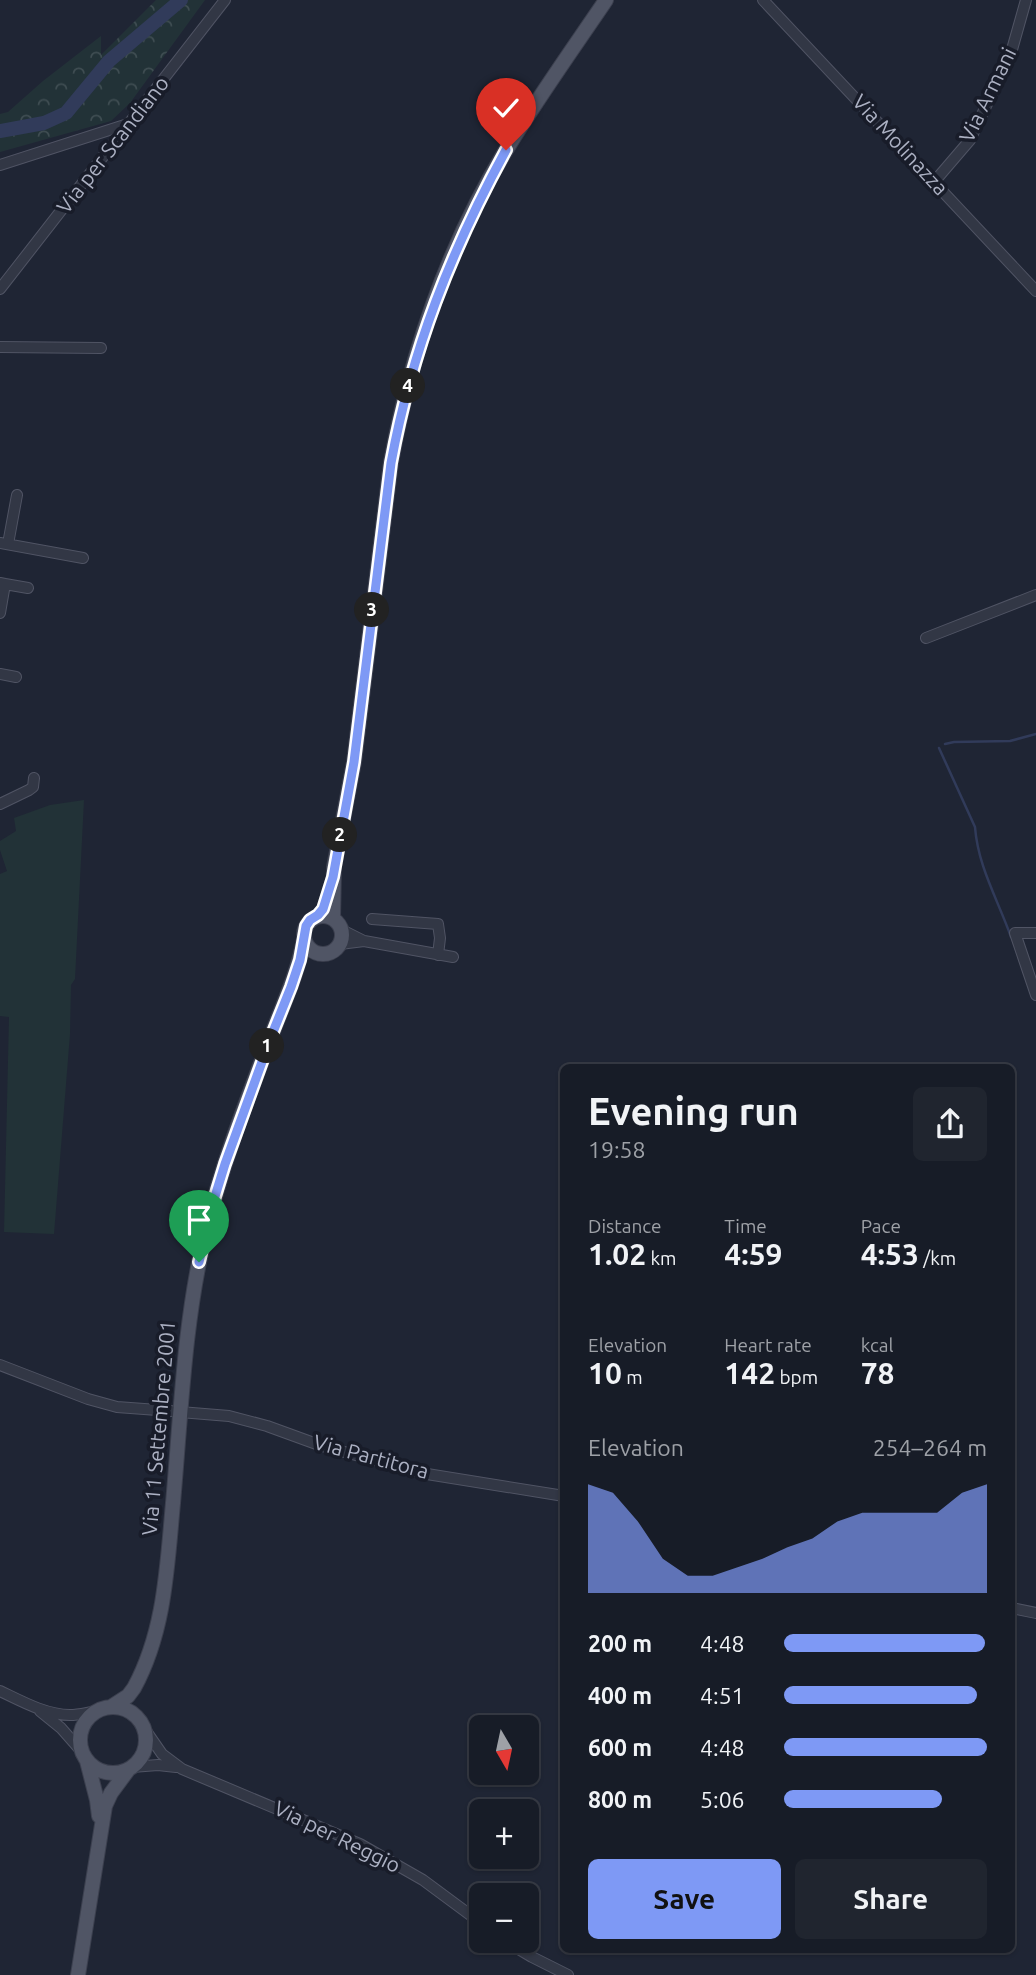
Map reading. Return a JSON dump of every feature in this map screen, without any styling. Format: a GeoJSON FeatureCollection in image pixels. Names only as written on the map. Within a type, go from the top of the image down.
{"type":"FeatureCollection","features":[{"type":"Feature","properties":{"kind":"main road","name":"Via 11 Settembre 2001"},"geometry":{"type":"LineString","coordinates":[[100,1828],[97,1800],[80,1742],[81,1732],[89,1717],[128,1696],[141,1675],[158,1628],[163,1604],[176,1411],[190,1315],[210,1214],[225,1164],[291,987],[308,922],[323,909],[333,877],[354,762],[391,463],[414,360],[445,273],[482,194],[506,150],[606,0]]}},
{"type":"Feature","properties":{"kind":"main road","name":"Via 11 Settembre 2001"},"geometry":{"type":"LineString","coordinates":[[291,987],[318,953],[330,953],[339,931],[333,877]]}},
{"type":"Feature","properties":{"kind":"main road"},"geometry":{"type":"LineString","coordinates":[[318,915],[339,931]]}},
{"type":"Feature","properties":{"kind":"main road"},"geometry":{"type":"LineString","coordinates":[[304,939],[310,949],[318,953]]}},
{"type":"Feature","properties":{"kind":"main road","name":"Via 11 Settembre 2001"},"geometry":{"type":"LineString","coordinates":[[78,1975],[100,1828],[108,1799],[130,1768],[144,1754],[146,1737],[137,1705],[141,1675]]}},
{"type":"Feature","properties":{"kind":"main road"},"geometry":{"type":"LineString","coordinates":[[105,1709],[127,1710],[143,1726]]}},
{"type":"Feature","properties":{"kind":"main road"},"geometry":{"type":"LineString","coordinates":[[84,1756],[94,1767],[105,1772],[117,1773],[130,1768]]}},
{"type":"Feature","properties":{"kind":"street","name":"Via per Scandiano"},"geometry":{"type":"LineString","coordinates":[[0,289],[225,0]]}},
{"type":"Feature","properties":{"kind":"street","name":"Via Molinazza"},"geometry":{"type":"LineString","coordinates":[[763,0],[1036,291]]}},
{"type":"Feature","properties":{"kind":"street","name":"Via Armani"},"geometry":{"type":"LineString","coordinates":[[934,182],[970,140],[1011,53],[1026,0]]}},
{"type":"Feature","properties":{"kind":"street"},"geometry":{"type":"LineString","coordinates":[[0,165],[131,123]]}},
{"type":"Feature","properties":{"kind":"street"},"geometry":{"type":"LineString","coordinates":[[0,346],[101,348]]}},
{"type":"Feature","properties":{"kind":"street"},"geometry":{"type":"LineString","coordinates":[[17,495],[4,544],[83,558]]}},
{"type":"Feature","properties":{"kind":"street"},"geometry":{"type":"LineString","coordinates":[[0,613],[3,584],[28,588]]}},
{"type":"Feature","properties":{"kind":"street"},"geometry":{"type":"LineString","coordinates":[[926,638],[1036,595]]}},
{"type":"Feature","properties":{"kind":"street"},"geometry":{"type":"LineString","coordinates":[[0,674],[16,677]]}},
{"type":"Feature","properties":{"kind":"street"},"geometry":{"type":"LineString","coordinates":[[0,804],[33,787],[34,778]]}},
{"type":"Feature","properties":{"kind":"street"},"geometry":{"type":"LineString","coordinates":[[372,919],[438,924],[438,955]]}},
{"type":"Feature","properties":{"kind":"street"},"geometry":{"type":"LineString","coordinates":[[387,944],[394,922]]}},
{"type":"Feature","properties":{"kind":"street"},"geometry":{"type":"LineString","coordinates":[[339,931],[364,941],[453,957]]}},
{"type":"Feature","properties":{"kind":"street"},"geometry":{"type":"LineString","coordinates":[[1036,933],[1015,933],[1036,995]]}},
{"type":"Feature","properties":{"kind":"street","name":"Via Partitora"},"geometry":{"type":"LineString","coordinates":[[0,1365],[117,1408],[229,1416],[267,1426],[322,1446],[427,1474],[560,1495]]}},
{"type":"Feature","properties":{"kind":"street"},"geometry":{"type":"LineString","coordinates":[[1015,1609],[1036,1613]]}},
{"type":"Feature","properties":{"kind":"street"},"geometry":{"type":"LineString","coordinates":[[0,1691],[35,1707],[69,1715],[105,1709]]}},
{"type":"Feature","properties":{"kind":"street"},"geometry":{"type":"LineString","coordinates":[[35,1707],[61,1728],[84,1756]]}},
{"type":"Feature","properties":{"kind":"street","name":"Via per Reggio"},"geometry":{"type":"LineString","coordinates":[[143,1726],[162,1754],[183,1769],[368,1848],[423,1880],[469,1914]]}},
{"type":"Feature","properties":{"kind":"street","name":"Via per Reggio"},"geometry":{"type":"LineString","coordinates":[[130,1768],[159,1765],[183,1769]]}},
{"type":"Feature","properties":{"kind":"street"},"geometry":{"type":"LineString","coordinates":[[525,1953],[568,1975]]}},
{"type":"Feature","properties":{"kind":"green space"},"geometry":{"type":"Polygon","coordinates":[[[156,0],[205,0],[130,103],[111,121],[0,152],[0,114],[8,112],[101,36],[101,55],[156,0]]]}},
{"type":"Feature","properties":{"kind":"green space"},"geometry":{"type":"Polygon","coordinates":[[[84,800],[75,979],[71,985],[70,1034],[54,1234],[4,1232],[9,1017],[0,1016],[0,874],[7,871],[0,841],[16,831],[14,818],[50,805],[84,800]]]}},
{"type":"Feature","properties":{"kind":"waterway"},"geometry":{"type":"LineString","coordinates":[[0,131],[44,123],[66,113],[109,61],[181,0]]}},
{"type":"Feature","properties":{"kind":"waterway"},"geometry":{"type":"LineString","coordinates":[[945,744],[1010,741],[1036,734]]}},
{"type":"Feature","properties":{"kind":"waterway"},"geometry":{"type":"LineString","coordinates":[[939,748],[975,827],[984,870],[1011,937]]}},
{"type":"Feature","properties":{"kind":"route"},"geometry":{"type":"LineString","coordinates":[[199,1262],[225,1164],[291,987],[300,960],[306,926],[323,909],[333,877],[354,762],[391,463],[414,360],[430,311],[456,248],[506,150]]}}]}
